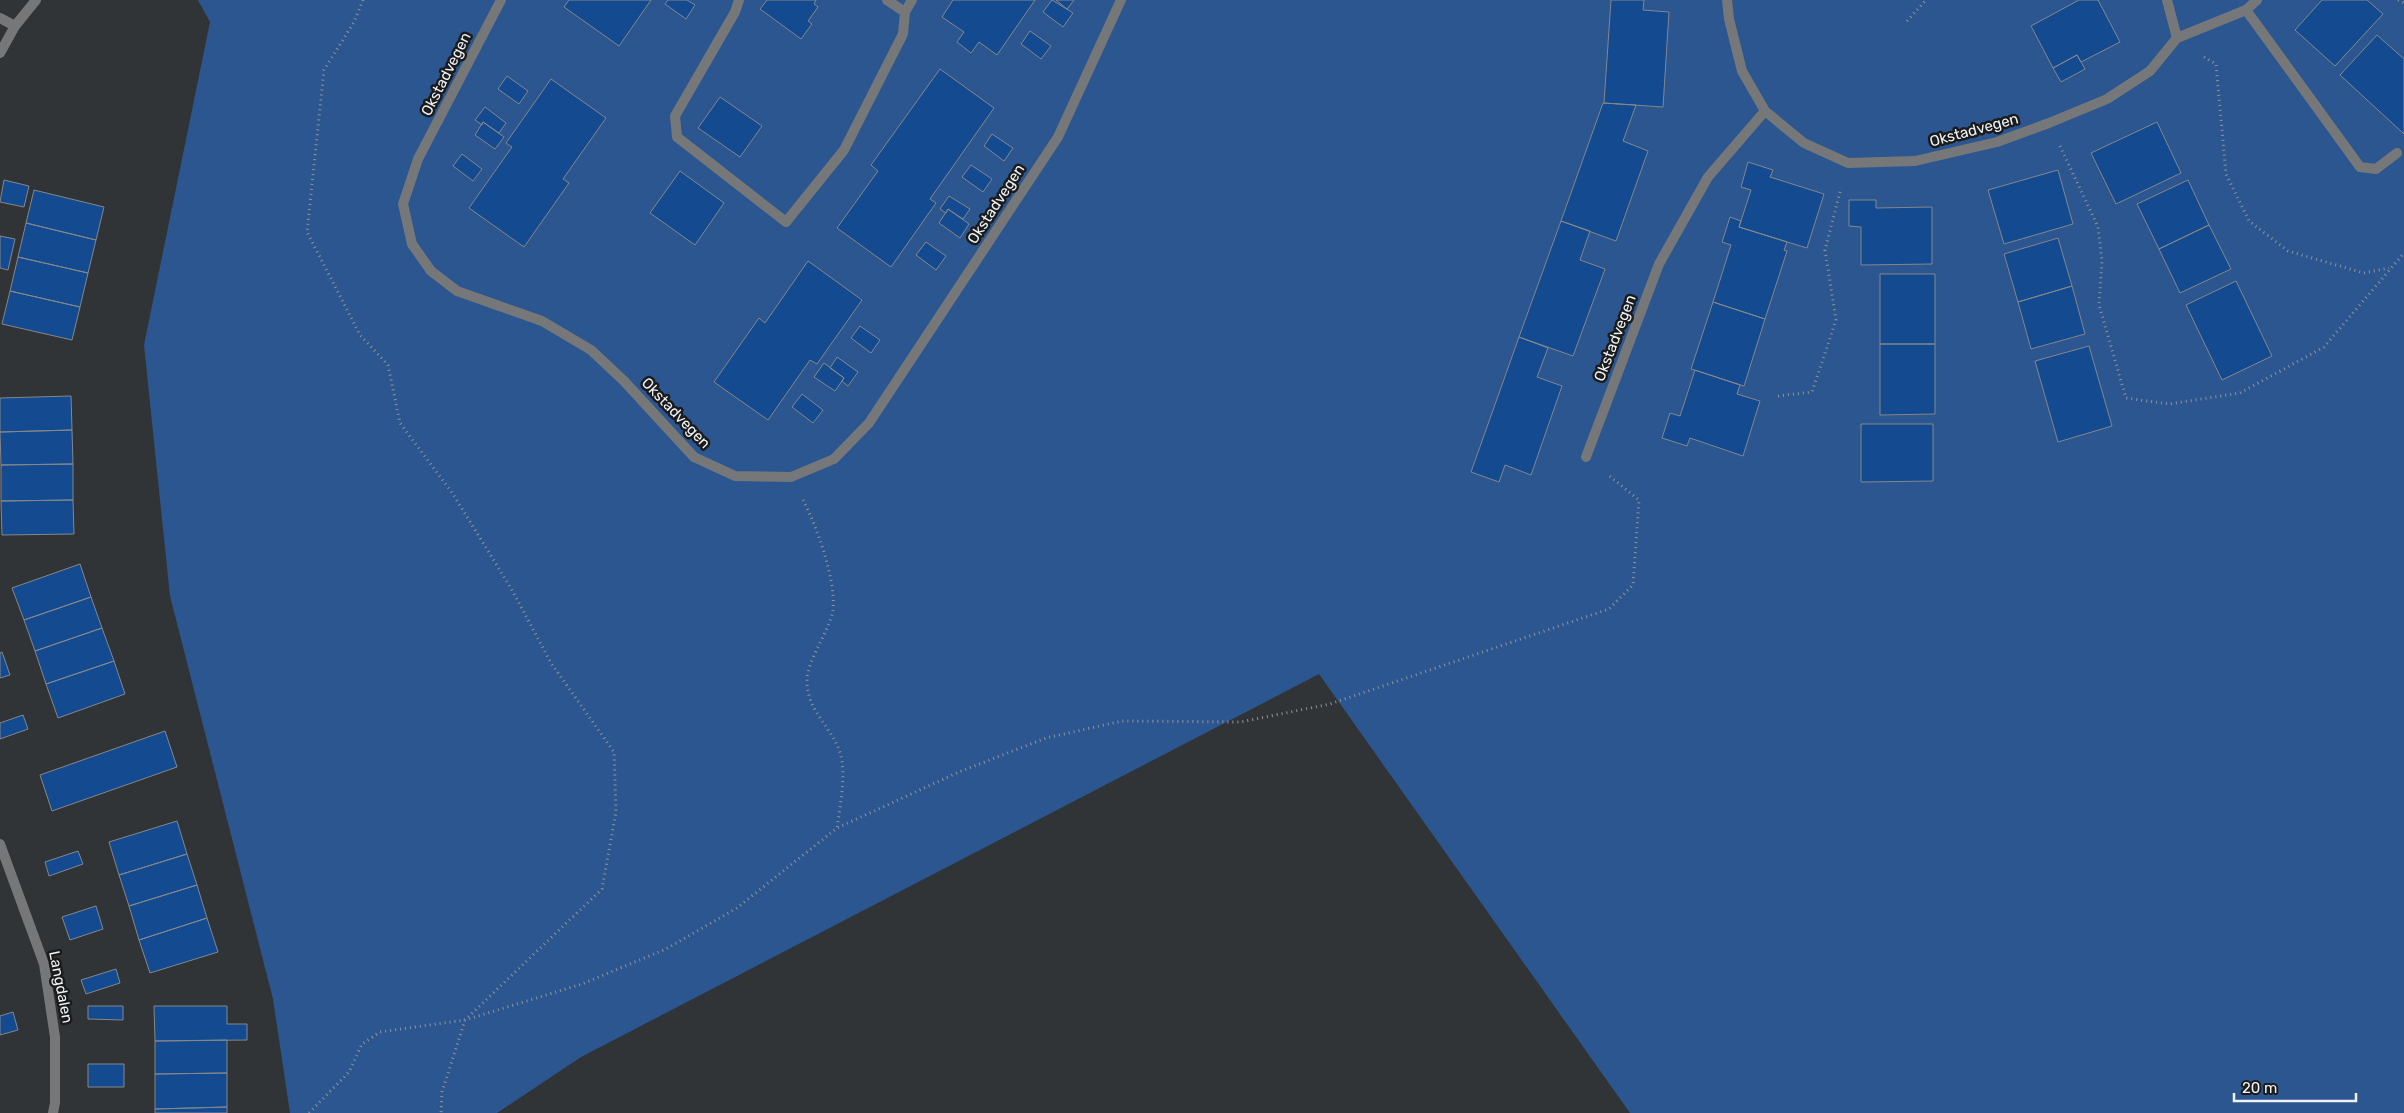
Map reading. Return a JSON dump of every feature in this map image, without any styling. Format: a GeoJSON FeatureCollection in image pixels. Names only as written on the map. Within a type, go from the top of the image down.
{"type":"FeatureCollection","features":[{"type":"Feature","properties":{"kind":"street"},"geometry":{"type":"LineString","coordinates":[[0,53],[15,26],[36,0]]}},
{"type":"Feature","properties":{"kind":"street","name":"Okstadvegen"},"geometry":{"type":"LineString","coordinates":[[500,0],[418,159],[403,204],[412,244],[431,271],[457,291],[542,321],[591,350],[624,380],[694,457],[735,476],[791,477],[834,459],[869,423],[1058,137],[1121,0]]}},
{"type":"Feature","properties":{"kind":"street"},"geometry":{"type":"LineString","coordinates":[[739,0],[735,12],[674,116],[676,137],[786,222],[844,150],[903,34],[905,12],[912,0]]}},
{"type":"Feature","properties":{"kind":"street"},"geometry":{"type":"LineString","coordinates":[[887,0],[905,12]]}},
{"type":"Feature","properties":{"kind":"street","name":"Okstadvegen"},"geometry":{"type":"LineString","coordinates":[[1728,0],[1729,19],[1742,71],[1765,111],[1804,143],[1848,163],[1915,161],[1997,142],[2050,123],[2107,99],[2150,71],[2177,38],[2246,10],[2257,0]]}},
{"type":"Feature","properties":{"kind":"street"},"geometry":{"type":"LineString","coordinates":[[2167,0],[2177,38]]}},
{"type":"Feature","properties":{"kind":"street"},"geometry":{"type":"LineString","coordinates":[[2246,10],[2360,167],[2376,169],[2397,153]]}},
{"type":"Feature","properties":{"kind":"street"},"geometry":{"type":"LineString","coordinates":[[0,18],[15,26]]}},
{"type":"Feature","properties":{"kind":"street","name":"Okstadvegen"},"geometry":{"type":"LineString","coordinates":[[1586,457],[1659,264],[1708,177],[1765,111]]}},
{"type":"Feature","properties":{"kind":"street","name":"Langdalen"},"geometry":{"type":"LineString","coordinates":[[0,844],[44,964],[55,1037],[55,1103],[53,1113]]}},
{"type":"Feature","properties":{"kind":"path"},"geometry":{"type":"LineString","coordinates":[[363,0],[354,22],[324,70],[307,232],[360,335],[388,365],[400,422],[453,494],[512,590],[551,663],[614,752],[616,812],[602,889],[465,1020],[442,1092],[442,1113]]}},
{"type":"Feature","properties":{"kind":"path"},"geometry":{"type":"LineString","coordinates":[[1907,20],[1926,0]]}},
{"type":"Feature","properties":{"kind":"path"},"geometry":{"type":"LineString","coordinates":[[2398,0],[2404,3]]}},
{"type":"Feature","properties":{"kind":"path"},"geometry":{"type":"LineString","coordinates":[[2177,38],[2216,64],[2226,174],[2249,220],[2288,251],[2364,273],[2389,268]]}},
{"type":"Feature","properties":{"kind":"path"},"geometry":{"type":"LineString","coordinates":[[2050,123],[2098,227],[2102,261],[2099,305],[2126,398],[2169,404],[2240,393],[2324,347],[2389,268],[2404,253]]}},
{"type":"Feature","properties":{"kind":"path"},"geometry":{"type":"LineString","coordinates":[[1778,396],[1812,392],[1836,320],[1825,250],[1848,163]]}},
{"type":"Feature","properties":{"kind":"path"},"geometry":{"type":"LineString","coordinates":[[309,1113],[349,1072],[362,1044],[380,1032],[465,1020],[582,984],[666,949],[737,908],[837,828],[960,772],[1046,738],[1122,721],[1241,722],[1330,704],[1609,609],[1633,585],[1639,500],[1586,457]]}},
{"type":"Feature","properties":{"kind":"path"},"geometry":{"type":"LineString","coordinates":[[791,477],[810,514],[829,567],[833,610],[806,679],[810,704],[840,755],[843,784],[837,828]]}},
{"type":"Feature","properties":{"kind":"shaded area"},"geometry":{"type":"Polygon","coordinates":[[[198,0],[2404,0],[2404,1113],[1630,1113],[1319,674],[581,1057],[497,1113],[290,1113],[273,999],[170,596],[144,345],[210,22],[198,0]]]}},
{"type":"Feature","properties":{"kind":"building"},"geometry":{"type":"Polygon","coordinates":[[[569,0],[651,0],[619,46],[564,7],[569,0]]]}},
{"type":"Feature","properties":{"kind":"building"},"geometry":{"type":"Polygon","coordinates":[[[668,0],[687,0],[695,5],[686,19],[665,4],[668,0]]]}},
{"type":"Feature","properties":{"kind":"building"},"geometry":{"type":"Polygon","coordinates":[[[767,0],[816,0],[814,4],[818,7],[808,21],[812,24],[801,39],[760,9],[767,0]]]}},
{"type":"Feature","properties":{"kind":"building"},"geometry":{"type":"Polygon","coordinates":[[[953,0],[1035,0],[997,55],[979,42],[971,53],[957,42],[964,32],[942,17],[953,0]]]}},
{"type":"Feature","properties":{"kind":"building"},"geometry":{"type":"Polygon","coordinates":[[[1052,0],[1073,13],[1063,27],[1043,12],[1052,0]]]}},
{"type":"Feature","properties":{"kind":"building"},"geometry":{"type":"Polygon","coordinates":[[[1056,0],[1074,0],[1067,9],[1056,0]]]}},
{"type":"Feature","properties":{"kind":"building"},"geometry":{"type":"Polygon","coordinates":[[[1611,0],[1644,0],[1643,10],[1669,12],[1663,107],[1604,103],[1611,0]]]}},
{"type":"Feature","properties":{"kind":"building"},"geometry":{"type":"Polygon","coordinates":[[[2079,0],[2098,0],[2120,42],[2081,62],[2077,55],[2053,68],[2031,26],[2079,0]]]}},
{"type":"Feature","properties":{"kind":"building"},"geometry":{"type":"Polygon","coordinates":[[[2322,0],[2367,0],[2383,14],[2335,66],[2295,30],[2322,0]]]}},
{"type":"Feature","properties":{"kind":"building"},"geometry":{"type":"Polygon","coordinates":[[[1030,31],[1051,46],[1041,59],[1021,44],[1030,31]]]}},
{"type":"Feature","properties":{"kind":"building"},"geometry":{"type":"Polygon","coordinates":[[[2377,35],[2404,59],[2404,134],[2340,75],[2377,35]]]}},
{"type":"Feature","properties":{"kind":"building"},"geometry":{"type":"Polygon","coordinates":[[[2077,55],[2085,69],[2061,82],[2053,68],[2077,55]]]}},
{"type":"Feature","properties":{"kind":"building"},"geometry":{"type":"Polygon","coordinates":[[[940,69],[994,108],[930,199],[936,203],[891,267],[837,228],[878,171],[871,165],[940,69]]]}},
{"type":"Feature","properties":{"kind":"building"},"geometry":{"type":"Polygon","coordinates":[[[507,76],[528,91],[519,104],[498,89],[507,76]]]}},
{"type":"Feature","properties":{"kind":"building"},"geometry":{"type":"Polygon","coordinates":[[[551,79],[606,118],[563,179],[569,183],[524,247],[469,208],[512,147],[506,143],[551,79]]]}},
{"type":"Feature","properties":{"kind":"building"},"geometry":{"type":"Polygon","coordinates":[[[720,97],[762,126],[740,157],[698,128],[720,97]]]}},
{"type":"Feature","properties":{"kind":"building"},"geometry":{"type":"Polygon","coordinates":[[[1603,103],[1636,105],[1623,141],[1648,151],[1616,241],[1561,221],[1603,103]]]}},
{"type":"Feature","properties":{"kind":"building"},"geometry":{"type":"Polygon","coordinates":[[[485,107],[506,123],[499,133],[483,122],[482,125],[475,120],[485,107]]]}},
{"type":"Feature","properties":{"kind":"building"},"geometry":{"type":"Polygon","coordinates":[[[483,122],[504,137],[495,149],[475,135],[483,122]]]}},
{"type":"Feature","properties":{"kind":"building"},"geometry":{"type":"Polygon","coordinates":[[[2157,122],[2181,173],[2116,204],[2091,153],[2157,122]]]}},
{"type":"Feature","properties":{"kind":"building"},"geometry":{"type":"Polygon","coordinates":[[[992,134],[1013,148],[1004,161],[984,146],[992,134]]]}},
{"type":"Feature","properties":{"kind":"building"},"geometry":{"type":"Polygon","coordinates":[[[462,154],[482,169],[473,181],[453,166],[462,154]]]}},
{"type":"Feature","properties":{"kind":"building"},"geometry":{"type":"Polygon","coordinates":[[[1748,162],[1773,170],[1770,177],[1824,194],[1807,248],[1739,227],[1751,190],[1741,187],[1748,162]]]}},
{"type":"Feature","properties":{"kind":"building"},"geometry":{"type":"Polygon","coordinates":[[[971,165],[992,179],[983,192],[962,177],[971,165]]]}},
{"type":"Feature","properties":{"kind":"building"},"geometry":{"type":"Polygon","coordinates":[[[2058,170],[2073,224],[2004,244],[1988,190],[2058,170]]]}},
{"type":"Feature","properties":{"kind":"building"},"geometry":{"type":"Polygon","coordinates":[[[680,171],[724,203],[695,245],[650,213],[680,171]]]}},
{"type":"Feature","properties":{"kind":"building"},"geometry":{"type":"Polygon","coordinates":[[[4,180],[29,186],[24,207],[0,202],[4,180]]]}},
{"type":"Feature","properties":{"kind":"building"},"geometry":{"type":"Polygon","coordinates":[[[2188,180],[2209,225],[2159,249],[2137,204],[2188,180]]]}},
{"type":"Feature","properties":{"kind":"building"},"geometry":{"type":"Polygon","coordinates":[[[34,190],[104,207],[96,240],[26,223],[34,190]]]}},
{"type":"Feature","properties":{"kind":"building"},"geometry":{"type":"Polygon","coordinates":[[[949,196],[970,209],[963,219],[948,209],[946,213],[940,209],[949,196]]]}},
{"type":"Feature","properties":{"kind":"building"},"geometry":{"type":"Polygon","coordinates":[[[1849,200],[1876,200],[1876,208],[1932,207],[1932,264],[1861,265],[1861,227],[1849,226],[1849,200]]]}},
{"type":"Feature","properties":{"kind":"building"},"geometry":{"type":"Polygon","coordinates":[[[948,209],[969,224],[960,238],[939,223],[948,209]]]}},
{"type":"Feature","properties":{"kind":"building"},"geometry":{"type":"Polygon","coordinates":[[[1730,217],[1741,221],[1739,227],[1787,242],[1784,250],[1787,251],[1765,319],[1713,302],[1731,245],[1722,242],[1730,217]]]}},
{"type":"Feature","properties":{"kind":"building"},"geometry":{"type":"Polygon","coordinates":[[[1561,221],[1590,231],[1580,260],[1605,269],[1573,356],[1519,337],[1561,221]]]}},
{"type":"Feature","properties":{"kind":"building"},"geometry":{"type":"Polygon","coordinates":[[[26,223],[96,240],[88,273],[18,257],[26,223]]]}},
{"type":"Feature","properties":{"kind":"building"},"geometry":{"type":"Polygon","coordinates":[[[2209,225],[2231,269],[2180,293],[2159,249],[2209,225]]]}},
{"type":"Feature","properties":{"kind":"building"},"geometry":{"type":"Polygon","coordinates":[[[0,236],[15,239],[8,270],[0,268],[0,236]]]}},
{"type":"Feature","properties":{"kind":"building"},"geometry":{"type":"Polygon","coordinates":[[[2058,238],[2072,286],[2018,302],[2004,254],[2058,238]]]}},
{"type":"Feature","properties":{"kind":"building"},"geometry":{"type":"Polygon","coordinates":[[[926,242],[946,256],[936,270],[916,255],[926,242]]]}},
{"type":"Feature","properties":{"kind":"building"},"geometry":{"type":"Polygon","coordinates":[[[18,257],[88,273],[80,307],[10,291],[18,257]]]}},
{"type":"Feature","properties":{"kind":"building"},"geometry":{"type":"Polygon","coordinates":[[[808,261],[862,300],[817,364],[810,360],[768,420],[714,382],[759,318],[765,323],[808,261]]]}},
{"type":"Feature","properties":{"kind":"building"},"geometry":{"type":"Polygon","coordinates":[[[1880,274],[1935,274],[1935,344],[1880,344],[1880,274]]]}},
{"type":"Feature","properties":{"kind":"building"},"geometry":{"type":"Polygon","coordinates":[[[2236,281],[2272,356],[2222,380],[2186,305],[2236,281]]]}},
{"type":"Feature","properties":{"kind":"building"},"geometry":{"type":"Polygon","coordinates":[[[2072,286],[2085,334],[2031,349],[2018,302],[2072,286]]]}},
{"type":"Feature","properties":{"kind":"building"},"geometry":{"type":"Polygon","coordinates":[[[10,291],[80,307],[72,340],[2,324],[10,291]]]}},
{"type":"Feature","properties":{"kind":"building"},"geometry":{"type":"Polygon","coordinates":[[[1713,302],[1765,319],[1744,386],[1691,369],[1713,302]]]}},
{"type":"Feature","properties":{"kind":"building"},"geometry":{"type":"Polygon","coordinates":[[[860,326],[880,340],[871,353],[851,338],[860,326]]]}},
{"type":"Feature","properties":{"kind":"building"},"geometry":{"type":"Polygon","coordinates":[[[1519,337],[1548,348],[1537,377],[1562,386],[1531,475],[1505,465],[1499,482],[1471,472],[1519,337]]]}},
{"type":"Feature","properties":{"kind":"building"},"geometry":{"type":"Polygon","coordinates":[[[1880,344],[1935,344],[1935,414],[1880,415],[1880,344]]]}},
{"type":"Feature","properties":{"kind":"building"},"geometry":{"type":"Polygon","coordinates":[[[2089,346],[2112,426],[2058,442],[2035,361],[2089,346]]]}},
{"type":"Feature","properties":{"kind":"building"},"geometry":{"type":"Polygon","coordinates":[[[837,357],[858,372],[848,386],[842,381],[844,378],[830,368],[837,357]]]}},
{"type":"Feature","properties":{"kind":"building"},"geometry":{"type":"Polygon","coordinates":[[[824,363],[844,378],[835,391],[814,377],[824,363]]]}},
{"type":"Feature","properties":{"kind":"building"},"geometry":{"type":"Polygon","coordinates":[[[1695,370],[1740,385],[1737,394],[1760,401],[1743,456],[1690,438],[1687,446],[1662,438],[1670,413],[1680,416],[1695,370]]]}},
{"type":"Feature","properties":{"kind":"building"},"geometry":{"type":"Polygon","coordinates":[[[802,394],[823,410],[813,423],[792,407],[802,394]]]}},
{"type":"Feature","properties":{"kind":"building"},"geometry":{"type":"Polygon","coordinates":[[[71,396],[72,430],[0,432],[0,398],[71,396]]]}},
{"type":"Feature","properties":{"kind":"building"},"geometry":{"type":"Polygon","coordinates":[[[1861,424],[1933,424],[1933,481],[1861,482],[1861,424]]]}},
{"type":"Feature","properties":{"kind":"building"},"geometry":{"type":"Polygon","coordinates":[[[72,430],[73,464],[1,465],[0,432],[72,430]]]}},
{"type":"Feature","properties":{"kind":"building"},"geometry":{"type":"Polygon","coordinates":[[[73,464],[73,500],[1,501],[1,465],[73,464]]]}},
{"type":"Feature","properties":{"kind":"building"},"geometry":{"type":"Polygon","coordinates":[[[73,500],[74,534],[2,535],[1,501],[73,500]]]}},
{"type":"Feature","properties":{"kind":"building"},"geometry":{"type":"Polygon","coordinates":[[[80,564],[91,597],[24,620],[12,588],[80,564]]]}},
{"type":"Feature","properties":{"kind":"building"},"geometry":{"type":"Polygon","coordinates":[[[91,597],[102,628],[35,651],[24,620],[91,597]]]}},
{"type":"Feature","properties":{"kind":"building"},"geometry":{"type":"Polygon","coordinates":[[[102,628],[114,661],[46,684],[35,651],[102,628]]]}},
{"type":"Feature","properties":{"kind":"building"},"geometry":{"type":"Polygon","coordinates":[[[2,652],[10,675],[0,678],[0,653],[2,652]]]}},
{"type":"Feature","properties":{"kind":"building"},"geometry":{"type":"Polygon","coordinates":[[[114,661],[125,694],[58,718],[46,684],[114,661]]]}},
{"type":"Feature","properties":{"kind":"building"},"geometry":{"type":"Polygon","coordinates":[[[23,715],[28,729],[0,739],[0,723],[23,715]]]}},
{"type":"Feature","properties":{"kind":"building"},"geometry":{"type":"Polygon","coordinates":[[[165,731],[177,767],[52,811],[40,775],[165,731]]]}},
{"type":"Feature","properties":{"kind":"building"},"geometry":{"type":"Polygon","coordinates":[[[177,821],[187,854],[119,875],[109,842],[177,821]]]}},
{"type":"Feature","properties":{"kind":"building"},"geometry":{"type":"Polygon","coordinates":[[[78,851],[83,864],[49,876],[45,862],[78,851]]]}},
{"type":"Feature","properties":{"kind":"building"},"geometry":{"type":"Polygon","coordinates":[[[187,854],[197,885],[129,906],[119,875],[187,854]]]}},
{"type":"Feature","properties":{"kind":"building"},"geometry":{"type":"Polygon","coordinates":[[[197,885],[207,918],[139,940],[129,906],[197,885]]]}},
{"type":"Feature","properties":{"kind":"building"},"geometry":{"type":"Polygon","coordinates":[[[96,906],[103,929],[70,940],[62,917],[96,906]]]}},
{"type":"Feature","properties":{"kind":"building"},"geometry":{"type":"Polygon","coordinates":[[[207,918],[218,952],[150,973],[139,940],[207,918]]]}},
{"type":"Feature","properties":{"kind":"building"},"geometry":{"type":"Polygon","coordinates":[[[116,969],[120,983],[86,994],[81,980],[116,969]]]}},
{"type":"Feature","properties":{"kind":"building"},"geometry":{"type":"Polygon","coordinates":[[[88,1006],[123,1006],[123,1020],[88,1019],[88,1006]]]}},
{"type":"Feature","properties":{"kind":"building"},"geometry":{"type":"Polygon","coordinates":[[[154,1006],[227,1006],[227,1024],[247,1024],[247,1040],[155,1041],[154,1006]]]}},
{"type":"Feature","properties":{"kind":"building"},"geometry":{"type":"Polygon","coordinates":[[[13,1012],[18,1030],[0,1035],[0,1016],[13,1012]]]}},
{"type":"Feature","properties":{"kind":"building"},"geometry":{"type":"Polygon","coordinates":[[[227,1040],[227,1073],[155,1074],[155,1041],[227,1040]]]}},
{"type":"Feature","properties":{"kind":"building"},"geometry":{"type":"Polygon","coordinates":[[[88,1064],[124,1064],[124,1087],[88,1087],[88,1064]]]}},
{"type":"Feature","properties":{"kind":"building"},"geometry":{"type":"Polygon","coordinates":[[[227,1073],[227,1107],[155,1109],[155,1074],[227,1073]]]}},
{"type":"Feature","properties":{"kind":"building"},"geometry":{"type":"Polygon","coordinates":[[[227,1107],[227,1113],[155,1113],[155,1109],[227,1107]]]}}]}
